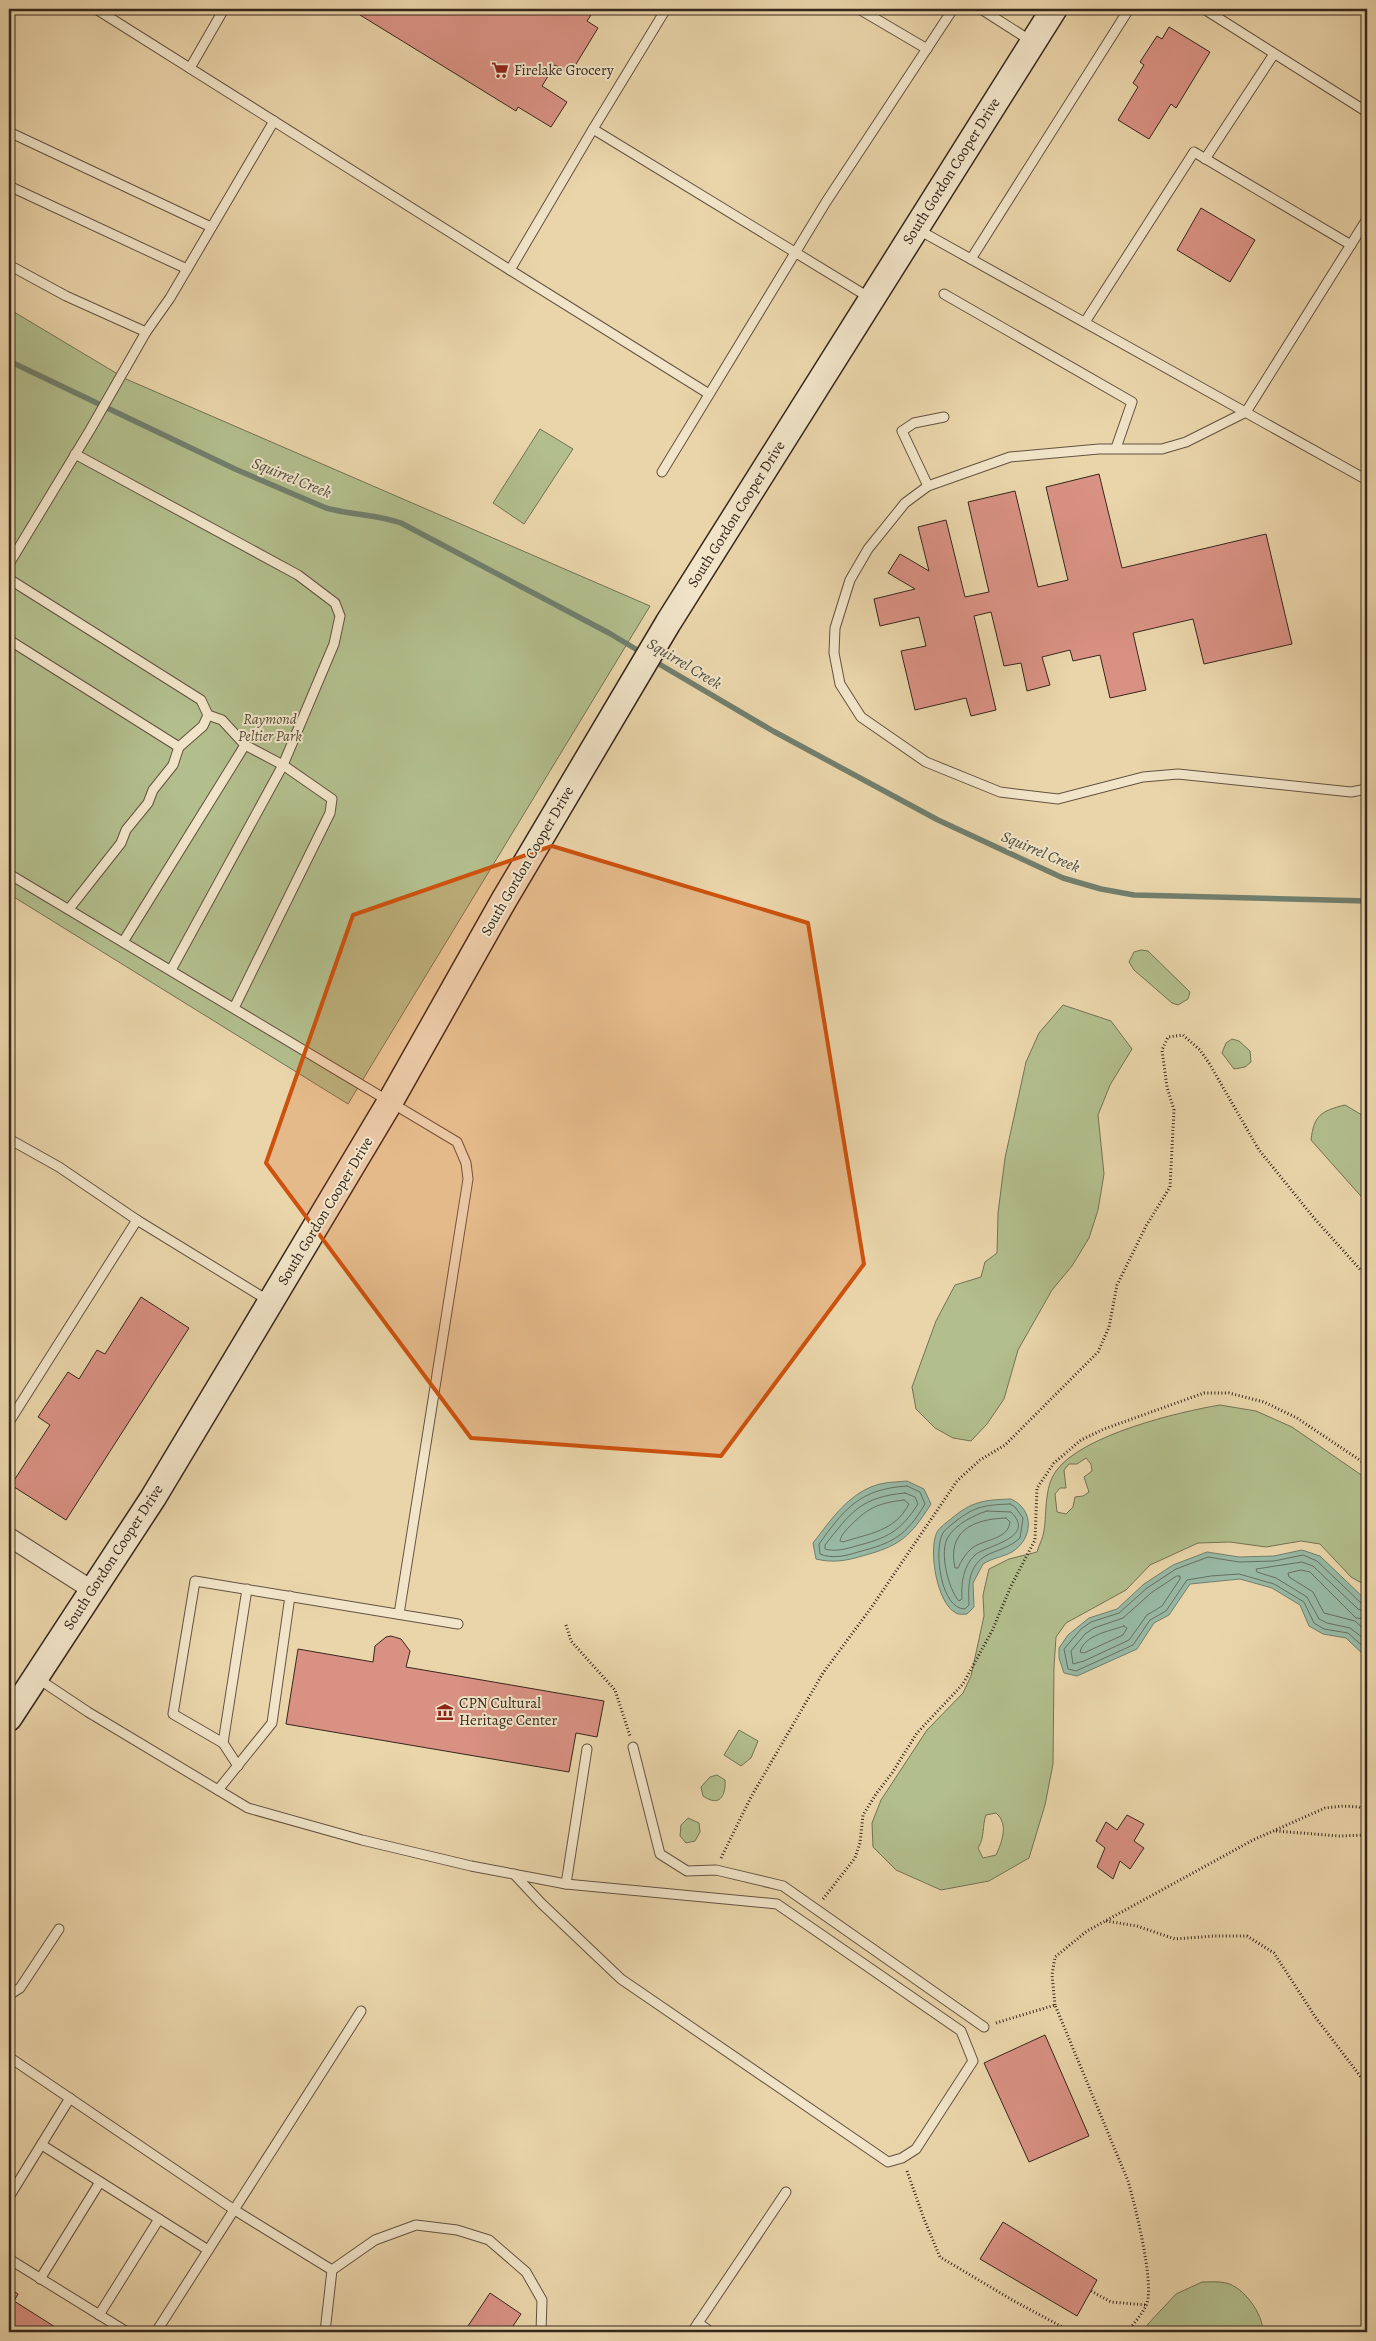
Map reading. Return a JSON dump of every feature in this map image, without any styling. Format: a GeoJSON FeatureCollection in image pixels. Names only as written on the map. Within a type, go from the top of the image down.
{"type":"FeatureCollection","features":[{"type":"Feature","properties":{"kind":"main road","name":"South Gordon Cooper Drive"},"geometry":{"type":"LineString","coordinates":[[9,1718],[153,1498],[390,1102],[504,900],[668,623],[1054,9]]}},
{"type":"Feature","properties":{"kind":"street"},"geometry":{"type":"LineString","coordinates":[[9,1536],[92,1590]]}},
{"type":"Feature","properties":{"kind":"lane"},"geometry":{"type":"LineString","coordinates":[[96,9],[709,394]]}},
{"type":"Feature","properties":{"kind":"lane"},"geometry":{"type":"LineString","coordinates":[[190,68],[224,9]]}},
{"type":"Feature","properties":{"kind":"lane"},"geometry":{"type":"LineString","coordinates":[[510,270],[593,128],[666,9]]}},
{"type":"Feature","properties":{"kind":"lane"},"geometry":{"type":"LineString","coordinates":[[859,9],[927,49]]}},
{"type":"Feature","properties":{"kind":"lane"},"geometry":{"type":"LineString","coordinates":[[662,472],[796,252],[953,9]]}},
{"type":"Feature","properties":{"kind":"lane"},"geometry":{"type":"LineString","coordinates":[[981,9],[1033,42]]}},
{"type":"Feature","properties":{"kind":"lane"},"geometry":{"type":"LineString","coordinates":[[971,259],[1129,9]]}},
{"type":"Feature","properties":{"kind":"lane"},"geometry":{"type":"LineString","coordinates":[[1204,9],[1367,112]]}},
{"type":"Feature","properties":{"kind":"lane"},"geometry":{"type":"LineString","coordinates":[[1206,159],[1274,54]]}},
{"type":"Feature","properties":{"kind":"lane"},"geometry":{"type":"LineString","coordinates":[[9,564],[76,454],[146,332],[187,269],[274,122]]}},
{"type":"Feature","properties":{"kind":"lane"},"geometry":{"type":"LineString","coordinates":[[593,128],[871,298]]}},
{"type":"Feature","properties":{"kind":"lane"},"geometry":{"type":"LineString","coordinates":[[9,132],[212,227]]}},
{"type":"Feature","properties":{"kind":"lane"},"geometry":{"type":"LineString","coordinates":[[1085,322],[1194,152],[1352,244]]}},
{"type":"Feature","properties":{"kind":"lane"},"geometry":{"type":"LineString","coordinates":[[9,186],[187,269]]}},
{"type":"Feature","properties":{"kind":"lane"},"geometry":{"type":"LineString","coordinates":[[1367,219],[1246,412],[1186,442],[1162,449],[1116,448],[1010,457],[928,486],[905,503],[868,549],[850,580],[835,628],[834,653],[840,684],[861,716],[926,762],[1000,792],[1058,800],[1143,777],[1178,774],[1351,792],[1367,789]]}},
{"type":"Feature","properties":{"kind":"lane"},"geometry":{"type":"LineString","coordinates":[[915,228],[1367,480]]}},
{"type":"Feature","properties":{"kind":"lane"},"geometry":{"type":"LineString","coordinates":[[9,266],[66,296],[146,332]]}},
{"type":"Feature","properties":{"kind":"lane"},"geometry":{"type":"LineString","coordinates":[[944,294],[1132,402],[1116,448]]}},
{"type":"Feature","properties":{"kind":"lane"},"geometry":{"type":"LineString","coordinates":[[928,486],[902,431],[914,423],[944,417]]}},
{"type":"Feature","properties":{"kind":"lane"},"geometry":{"type":"LineString","coordinates":[[76,454],[298,575],[335,603],[340,616],[334,644],[283,765],[171,970]]}},
{"type":"Feature","properties":{"kind":"lane"},"geometry":{"type":"LineString","coordinates":[[9,580],[201,700],[208,715],[222,720],[245,745],[283,765],[332,799],[330,813],[234,1008]]}},
{"type":"Feature","properties":{"kind":"lane"},"geometry":{"type":"LineString","coordinates":[[9,640],[179,747]]}},
{"type":"Feature","properties":{"kind":"lane"},"geometry":{"type":"LineString","coordinates":[[69,909],[121,843],[126,830],[148,803],[153,790],[173,764],[179,747],[203,726],[208,715]]}},
{"type":"Feature","properties":{"kind":"lane"},"geometry":{"type":"LineString","coordinates":[[123,942],[245,745]]}},
{"type":"Feature","properties":{"kind":"lane"},"geometry":{"type":"LineString","coordinates":[[9,874],[457,1142],[466,1163],[468,1179],[399,1614]]}},
{"type":"Feature","properties":{"kind":"lane"},"geometry":{"type":"LineString","coordinates":[[9,1139],[59,1167],[137,1220],[270,1302]]}},
{"type":"Feature","properties":{"kind":"lane"},"geometry":{"type":"LineString","coordinates":[[9,1422],[137,1220]]}},
{"type":"Feature","properties":{"kind":"lane"},"geometry":{"type":"LineString","coordinates":[[238,1766],[223,1743],[173,1714],[195,1581],[458,1624]]}},
{"type":"Feature","properties":{"kind":"lane"},"geometry":{"type":"LineString","coordinates":[[223,1743],[247,1590]]}},
{"type":"Feature","properties":{"kind":"lane"},"geometry":{"type":"LineString","coordinates":[[218,1790],[272,1723],[290,1596]]}},
{"type":"Feature","properties":{"kind":"lane"},"geometry":{"type":"LineString","coordinates":[[35,1677],[47,1683],[88,1712],[248,1808],[279,1818],[362,1840],[566,1884],[777,1904],[961,2031],[973,2061],[916,2150],[902,2158],[888,2162],[622,1979],[541,1903],[514,1874]]}},
{"type":"Feature","properties":{"kind":"lane"},"geometry":{"type":"LineString","coordinates":[[633,1747],[660,1854],[687,1872],[716,1870],[783,1886],[817,1908],[984,2027]]}},
{"type":"Feature","properties":{"kind":"lane"},"geometry":{"type":"LineString","coordinates":[[566,1884],[587,1748]]}},
{"type":"Feature","properties":{"kind":"lane"},"geometry":{"type":"LineString","coordinates":[[9,1995],[20,1988],[59,1929]]}},
{"type":"Feature","properties":{"kind":"lane"},"geometry":{"type":"LineString","coordinates":[[156,2332],[361,2011]]}},
{"type":"Feature","properties":{"kind":"lane"},"geometry":{"type":"LineString","coordinates":[[9,2056],[233,2210],[332,2270]]}},
{"type":"Feature","properties":{"kind":"lane"},"geometry":{"type":"LineString","coordinates":[[9,2197],[70,2098]]}},
{"type":"Feature","properties":{"kind":"lane"},"geometry":{"type":"LineString","coordinates":[[42,2145],[208,2250]]}},
{"type":"Feature","properties":{"kind":"lane"},"geometry":{"type":"LineString","coordinates":[[40,2279],[100,2182]]}},
{"type":"Feature","properties":{"kind":"lane"},"geometry":{"type":"LineString","coordinates":[[692,2332],[786,2192]]}},
{"type":"Feature","properties":{"kind":"lane"},"geometry":{"type":"LineString","coordinates":[[99,2315],[159,2219]]}},
{"type":"Feature","properties":{"kind":"lane"},"geometry":{"type":"LineString","coordinates":[[324,2332],[332,2270],[375,2240],[416,2225],[457,2230],[489,2240],[526,2272],[542,2300],[541,2332]]}},
{"type":"Feature","properties":{"kind":"lane"},"geometry":{"type":"LineString","coordinates":[[9,2259],[127,2332]]}},
{"type":"Feature","properties":{"kind":"lane"},"geometry":{"type":"LineString","coordinates":[[698,2323],[711,2332]]}},
{"type":"Feature","properties":{"kind":"path"},"geometry":{"type":"LineString","coordinates":[[716,1870],[751,1797],[823,1674],[871,1608],[957,1481],[980,1460],[1005,1445],[1026,1426],[1098,1352],[1109,1327],[1117,1285],[1146,1226],[1170,1187],[1174,1110],[1167,1087],[1162,1050],[1168,1037],[1183,1035],[1200,1050],[1238,1110],[1259,1150],[1314,1218],[1367,1277]]}},
{"type":"Feature","properties":{"kind":"path"},"geometry":{"type":"LineString","coordinates":[[817,1908],[855,1858],[860,1843],[863,1814],[876,1794],[892,1773],[916,1733],[963,1684],[992,1631],[1011,1586],[1035,1540],[1038,1488],[1054,1463],[1081,1440],[1104,1429],[1204,1393],[1229,1394],[1264,1402],[1297,1418],[1367,1465]]}},
{"type":"Feature","properties":{"kind":"path"},"geometry":{"type":"LineString","coordinates":[[566,1624],[571,1641],[615,1690],[633,1747]]}},
{"type":"Feature","properties":{"kind":"path"},"geometry":{"type":"LineString","coordinates":[[1127,2332],[1146,2305],[1148,2296],[1146,2268],[1135,2205],[1128,2181],[1055,2005],[1052,1975],[1055,1957],[1088,1931],[1253,1840],[1324,1808],[1343,1806],[1367,1811]]}},
{"type":"Feature","properties":{"kind":"path"},"geometry":{"type":"LineString","coordinates":[[1275,1830],[1329,1836],[1367,1835]]}},
{"type":"Feature","properties":{"kind":"path"},"geometry":{"type":"LineString","coordinates":[[1106,1921],[1137,1926],[1175,1939],[1247,1936],[1274,1953],[1316,2018],[1367,2085]]}},
{"type":"Feature","properties":{"kind":"path"},"geometry":{"type":"LineString","coordinates":[[984,2027],[1055,2005]]}},
{"type":"Feature","properties":{"kind":"path"},"geometry":{"type":"LineString","coordinates":[[902,2158],[940,2257],[1069,2332]]}},
{"type":"Feature","properties":{"kind":"path"},"geometry":{"type":"LineString","coordinates":[[1091,2291],[1111,2302],[1146,2305]]}},
{"type":"Feature","properties":{"kind":"highlighted area"},"geometry":{"type":"Polygon","coordinates":[[[552,846],[808,923],[864,1264],[721,1456],[471,1438],[266,1163],[353,915],[552,846]]]}},
{"type":"Feature","properties":{"kind":"green space","name":"Raymond Peltier Park"},"geometry":{"type":"Polygon","coordinates":[[[9,309],[126,379],[650,606],[348,1104],[9,894],[9,309]]]}},
{"type":"Feature","properties":{"kind":"green space"},"geometry":{"type":"Polygon","coordinates":[[[540,429],[573,449],[524,524],[493,503],[540,429]]]}},
{"type":"Feature","properties":{"kind":"green space"},"geometry":{"type":"Polygon","coordinates":[[[1148,951],[1190,992],[1188,999],[1178,1005],[1172,1003],[1134,970],[1129,962],[1134,952],[1148,951]]]}},
{"type":"Feature","properties":{"kind":"green space"},"geometry":{"type":"Polygon","coordinates":[[[1063,1005],[1111,1021],[1132,1049],[1110,1085],[1098,1115],[1104,1174],[1098,1210],[1089,1238],[1072,1266],[1052,1290],[1018,1350],[1004,1399],[987,1424],[971,1441],[953,1438],[935,1428],[916,1409],[912,1387],[936,1321],[955,1285],[981,1277],[985,1262],[997,1253],[998,1213],[1005,1158],[1026,1062],[1039,1033],[1063,1005]]]}},
{"type":"Feature","properties":{"kind":"green space"},"geometry":{"type":"Polygon","coordinates":[[[1232,1039],[1239,1041],[1250,1051],[1251,1062],[1245,1067],[1234,1069],[1222,1053],[1226,1043],[1232,1039]]]}},
{"type":"Feature","properties":{"kind":"green space"},"geometry":{"type":"Polygon","coordinates":[[[1345,1105],[1367,1118],[1367,1203],[1311,1140],[1314,1125],[1320,1115],[1330,1109],[1345,1105]]]}},
{"type":"Feature","properties":{"kind":"green space"},"geometry":{"type":"Polygon","coordinates":[[[1220,1405],[1256,1411],[1292,1427],[1367,1479],[1367,1586],[1351,1577],[1320,1544],[1301,1541],[1266,1547],[1230,1542],[1198,1543],[1150,1565],[1126,1590],[1066,1623],[1056,1637],[1053,1764],[1045,1805],[1029,1858],[989,1881],[941,1890],[896,1870],[873,1847],[872,1823],[881,1800],[927,1730],[963,1693],[971,1676],[984,1616],[983,1595],[989,1569],[1009,1559],[1037,1552],[1044,1531],[1049,1485],[1056,1471],[1069,1458],[1087,1446],[1108,1436],[1157,1419],[1220,1405]],[[1086,1458],[1077,1464],[1069,1464],[1064,1470],[1066,1488],[1060,1488],[1055,1494],[1057,1512],[1066,1514],[1073,1507],[1075,1497],[1083,1496],[1089,1492],[1084,1477],[1092,1471],[1091,1464],[1086,1458]],[[996,1813],[986,1815],[982,1840],[978,1848],[983,1858],[996,1855],[1002,1839],[1002,1822],[996,1813]]]}},
{"type":"Feature","properties":{"kind":"green space"},"geometry":{"type":"Polygon","coordinates":[[[739,1730],[758,1741],[751,1758],[741,1766],[724,1755],[739,1730]]]}},
{"type":"Feature","properties":{"kind":"green space"},"geometry":{"type":"Polygon","coordinates":[[[717,1775],[725,1780],[725,1786],[723,1795],[713,1801],[703,1796],[701,1787],[710,1777],[717,1775]]]}},
{"type":"Feature","properties":{"kind":"green space"},"geometry":{"type":"Polygon","coordinates":[[[688,1818],[699,1823],[700,1832],[695,1841],[686,1843],[680,1836],[681,1825],[688,1818]]]}},
{"type":"Feature","properties":{"kind":"green space"},"geometry":{"type":"Polygon","coordinates":[[[1202,2282],[1223,2282],[1239,2290],[1251,2302],[1260,2317],[1263,2332],[1144,2332],[1148,2324],[1176,2294],[1202,2282]]]}},
{"type":"Feature","properties":{"kind":"water"},"geometry":{"type":"Polygon","coordinates":[[[907,1481],[924,1489],[931,1504],[917,1525],[903,1539],[886,1548],[850,1559],[833,1561],[816,1559],[813,1543],[834,1516],[850,1500],[859,1493],[880,1484],[907,1481]]]}},
{"type":"Feature","properties":{"kind":"water"},"geometry":{"type":"Polygon","coordinates":[[[1011,1499],[1019,1504],[1027,1517],[1028,1525],[1024,1540],[1012,1552],[983,1564],[973,1583],[974,1607],[967,1614],[957,1614],[949,1608],[944,1599],[936,1576],[934,1540],[937,1532],[965,1508],[986,1501],[1011,1499]]]}},
{"type":"Feature","properties":{"kind":"water"},"geometry":{"type":"Polygon","coordinates":[[[1302,1550],[1320,1556],[1367,1601],[1367,1658],[1346,1638],[1323,1634],[1309,1626],[1300,1605],[1272,1588],[1240,1579],[1190,1584],[1169,1615],[1154,1623],[1137,1649],[1077,1676],[1064,1673],[1059,1658],[1059,1648],[1068,1635],[1089,1618],[1117,1609],[1144,1584],[1173,1565],[1207,1552],[1239,1557],[1274,1556],[1302,1550]]]}},
{"type":"Feature","properties":{"kind":"building","name":"Firelake Grocery"},"geometry":{"type":"Polygon","coordinates":[[[364,9],[595,9],[587,21],[598,28],[570,74],[555,65],[542,86],[567,102],[551,127],[518,107],[516,111],[360,15],[364,9]]]}},
{"type":"Feature","properties":{"kind":"building"},"geometry":{"type":"Polygon","coordinates":[[[1169,27],[1210,52],[1176,108],[1171,104],[1149,139],[1118,120],[1138,87],[1133,83],[1144,65],[1140,62],[1157,36],[1162,39],[1169,27]]]}},
{"type":"Feature","properties":{"kind":"building"},"geometry":{"type":"Polygon","coordinates":[[[1201,208],[1255,240],[1230,282],[1177,250],[1201,208]]]}},
{"type":"Feature","properties":{"kind":"building"},"geometry":{"type":"Polygon","coordinates":[[[1099,474],[1122,568],[1266,534],[1292,644],[1204,664],[1193,619],[1133,633],[1146,690],[1110,698],[1100,655],[1073,661],[1070,650],[1042,657],[1050,685],[1027,691],[1021,663],[1004,666],[991,612],[974,616],[996,710],[971,716],[966,698],[915,710],[901,651],[926,646],[919,617],[880,626],[874,599],[915,589],[888,573],[900,554],[929,571],[918,527],[946,520],[965,597],[989,592],[968,502],[1015,491],[1038,587],[1068,580],[1046,487],[1099,474]]]}},
{"type":"Feature","properties":{"kind":"building"},"geometry":{"type":"Polygon","coordinates":[[[141,1297],[189,1328],[66,1520],[11,1485],[50,1425],[38,1417],[68,1372],[79,1379],[97,1350],[105,1354],[141,1297]]]}},
{"type":"Feature","properties":{"kind":"building","name":"CPN Cultural Heritage Center"},"geometry":{"type":"Polygon","coordinates":[[[391,1636],[401,1639],[410,1651],[406,1667],[604,1701],[597,1737],[576,1733],[569,1772],[286,1724],[298,1649],[373,1662],[375,1646],[386,1637],[391,1636]]]}},
{"type":"Feature","properties":{"kind":"building"},"geometry":{"type":"Polygon","coordinates":[[[1127,1815],[1144,1824],[1134,1841],[1144,1848],[1130,1869],[1120,1861],[1113,1879],[1097,1867],[1105,1848],[1096,1841],[1106,1822],[1117,1830],[1127,1815]]]}},
{"type":"Feature","properties":{"kind":"building"},"geometry":{"type":"Polygon","coordinates":[[[1045,2035],[1089,2136],[1029,2162],[984,2063],[1045,2035]]]}},
{"type":"Feature","properties":{"kind":"building"},"geometry":{"type":"Polygon","coordinates":[[[1003,2222],[1097,2280],[1077,2316],[980,2259],[1003,2222]]]}},
{"type":"Feature","properties":{"kind":"building"},"geometry":{"type":"Polygon","coordinates":[[[9,2288],[18,2294],[14,2301],[63,2332],[9,2332],[9,2288]]]}},
{"type":"Feature","properties":{"kind":"building"},"geometry":{"type":"Polygon","coordinates":[[[490,2293],[521,2314],[509,2332],[464,2332],[490,2293]]]}},
{"type":"Feature","properties":{"kind":"waterway","name":"Squirrel Creek"},"geometry":{"type":"LineString","coordinates":[[9,361],[235,469],[326,508],[401,523],[609,633],[644,654]]}},
{"type":"Feature","properties":{"kind":"waterway","name":"Squirrel Creek"},"geometry":{"type":"LineString","coordinates":[[654,661],[773,731],[938,820],[1063,878],[1101,889],[1134,895],[1367,901]]}},
{"type":"Feature","properties":{"kind":"place","name":"Firelake Grocery"},"geometry":{"type":"Point","coordinates":[500,70]}},
{"type":"Feature","properties":{"kind":"place","name":"CPN Cultural Heritage Center"},"geometry":{"type":"Point","coordinates":[445,1712]}}]}
